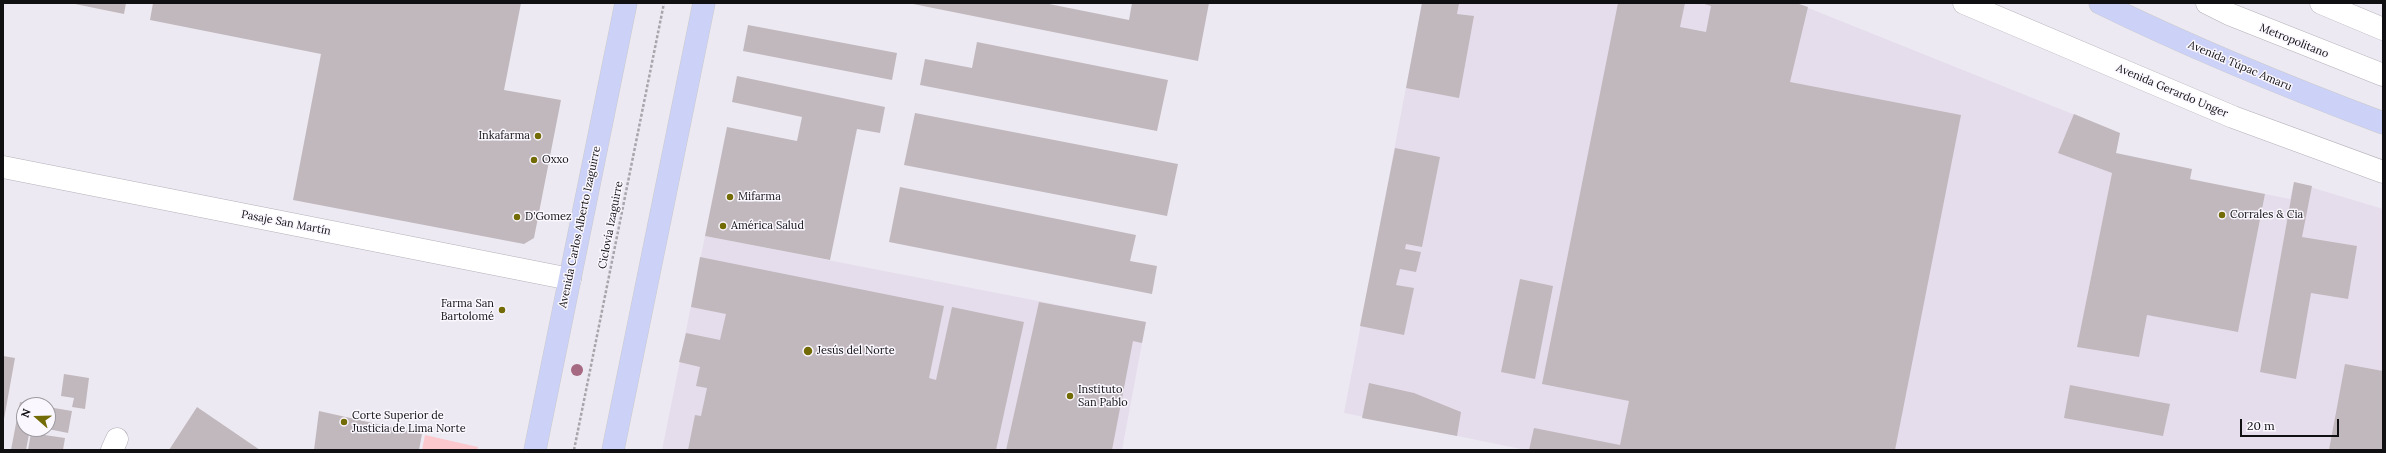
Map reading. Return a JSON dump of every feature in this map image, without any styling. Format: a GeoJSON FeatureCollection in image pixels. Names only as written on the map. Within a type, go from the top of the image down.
{"type":"FeatureCollection","features":[{"type":"Feature","properties":{"kind":"main road","name":"Avenida Carlos Alberto Izaguirre"},"geometry":{"type":"LineString","coordinates":[[535,450],[626,3]]}},
{"type":"Feature","properties":{"kind":"main road"},"geometry":{"type":"LineString","coordinates":[[613,450],[704,3]]}},
{"type":"Feature","properties":{"kind":"main road","name":"Avenida Túpac Amaru"},"geometry":{"type":"LineString","coordinates":[[2100,3],[2149,27],[2312,96],[2383,123]]}},
{"type":"Feature","properties":{"kind":"street","name":"Avenida Gerardo Unger"},"geometry":{"type":"LineString","coordinates":[[1964,3],[2233,117],[2383,172]]}},
{"type":"Feature","properties":{"kind":"street","name":"Metropolitano"},"geometry":{"type":"LineString","coordinates":[[2207,3],[2236,17],[2383,75]]}},
{"type":"Feature","properties":{"kind":"street"},"geometry":{"type":"LineString","coordinates":[[2321,3],[2383,29]]}},
{"type":"Feature","properties":{"kind":"street","name":"Pasaje San Martín"},"geometry":{"type":"LineString","coordinates":[[3,167],[570,279]]}},
{"type":"Feature","properties":{"kind":"path","name":"Ciclovía Izaguirre"},"geometry":{"type":"LineString","coordinates":[[574,450],[664,3]]}},
{"type":"Feature","properties":{"kind":"shaded area"},"geometry":{"type":"Polygon","coordinates":[[[1422,3],[1796,3],[2120,133],[2086,303],[2238,332],[2265,194],[2290,199],[2294,182],[2383,209],[2383,450],[1526,450],[1344,413],[1422,3]]]}},
{"type":"Feature","properties":{"kind":"shaded area"},"geometry":{"type":"Polygon","coordinates":[[[705,236],[1146,322],[1122,450],[662,450],[705,236]]]}},
{"type":"Feature","properties":{"kind":"shaded area"},"geometry":{"type":"Polygon","coordinates":[[[425,435],[478,447],[477,450],[422,450],[425,435]]]}},
{"type":"Feature","properties":{"kind":"building"},"geometry":{"type":"Polygon","coordinates":[[[70,3],[126,3],[124,14],[70,3]]]}},
{"type":"Feature","properties":{"kind":"building"},"geometry":{"type":"Polygon","coordinates":[[[153,3],[521,3],[504,90],[561,100],[534,238],[524,244],[293,200],[321,54],[150,20],[153,3]]]}},
{"type":"Feature","properties":{"kind":"building"},"geometry":{"type":"Polygon","coordinates":[[[1044,3],[1129,20],[1132,3],[1209,3],[1198,61],[913,4],[1044,3]]]}},
{"type":"Feature","properties":{"kind":"building"},"geometry":{"type":"Polygon","coordinates":[[[1422,3],[1459,3],[1457,14],[1474,16],[1459,98],[1406,88],[1422,3]]]}},
{"type":"Feature","properties":{"kind":"building"},"geometry":{"type":"Polygon","coordinates":[[[1618,3],[1685,3],[1680,27],[1706,32],[1711,6],[1701,3],[1796,3],[1808,7],[1790,82],[1961,115],[1895,450],[1529,450],[1534,428],[1620,445],[1629,401],[1542,384],[1618,3]]]}},
{"type":"Feature","properties":{"kind":"building"},"geometry":{"type":"Polygon","coordinates":[[[748,25],[897,53],[892,80],[743,51],[748,25]]]}},
{"type":"Feature","properties":{"kind":"building"},"geometry":{"type":"Polygon","coordinates":[[[977,42],[1168,80],[1157,131],[920,85],[925,59],[972,68],[977,42]]]}},
{"type":"Feature","properties":{"kind":"building"},"geometry":{"type":"Polygon","coordinates":[[[737,76],[885,107],[880,133],[857,129],[830,260],[705,236],[727,127],[797,141],[802,117],[732,102],[737,76]]]}},
{"type":"Feature","properties":{"kind":"building"},"geometry":{"type":"Polygon","coordinates":[[[915,113],[1178,164],[1167,216],[904,165],[915,113]]]}},
{"type":"Feature","properties":{"kind":"building"},"geometry":{"type":"Polygon","coordinates":[[[2074,114],[2120,133],[2116,153],[2192,169],[2190,179],[2265,194],[2238,332],[2147,315],[2139,357],[2077,347],[2112,173],[2058,153],[2074,114]]]}},
{"type":"Feature","properties":{"kind":"building"},"geometry":{"type":"Polygon","coordinates":[[[1395,148],[1440,157],[1422,247],[1406,244],[1405,249],[1421,252],[1416,272],[1400,269],[1396,285],[1414,288],[1404,335],[1360,326],[1395,148]]]}},
{"type":"Feature","properties":{"kind":"building"},"geometry":{"type":"Polygon","coordinates":[[[2294,182],[2312,186],[2302,237],[2357,246],[2348,299],[2311,293],[2296,379],[2260,372],[2294,182]]]}},
{"type":"Feature","properties":{"kind":"building"},"geometry":{"type":"Polygon","coordinates":[[[900,187],[1136,235],[1130,261],[1157,266],[1152,294],[889,242],[900,187]]]}},
{"type":"Feature","properties":{"kind":"building","name":"Jesús del Norte"},"geometry":{"type":"Polygon","coordinates":[[[700,257],[944,306],[929,378],[936,380],[952,307],[1024,322],[996,450],[688,450],[695,415],[701,416],[707,388],[696,386],[700,367],[679,362],[686,333],[720,340],[726,314],[691,307],[700,257]]]}},
{"type":"Feature","properties":{"kind":"building"},"geometry":{"type":"Polygon","coordinates":[[[1520,279],[1553,286],[1535,379],[1501,372],[1520,279]]]}},
{"type":"Feature","properties":{"kind":"building","name":"Instituto San Pablo"},"geometry":{"type":"Polygon","coordinates":[[[1039,302],[1146,322],[1142,343],[1133,341],[1112,450],[1006,450],[1039,302]]]}},
{"type":"Feature","properties":{"kind":"building"},"geometry":{"type":"Polygon","coordinates":[[[3,356],[15,358],[4,419],[3,419],[3,356]]]}},
{"type":"Feature","properties":{"kind":"building"},"geometry":{"type":"Polygon","coordinates":[[[2345,364],[2383,371],[2383,450],[2329,450],[2345,364]]]}},
{"type":"Feature","properties":{"kind":"building"},"geometry":{"type":"Polygon","coordinates":[[[64,374],[89,378],[85,409],[72,407],[74,398],[61,396],[64,374]]]}},
{"type":"Feature","properties":{"kind":"building"},"geometry":{"type":"Polygon","coordinates":[[[1369,383],[1414,393],[1461,412],[1457,436],[1362,418],[1369,383]]]}},
{"type":"Feature","properties":{"kind":"building"},"geometry":{"type":"Polygon","coordinates":[[[2070,385],[2170,404],[2163,436],[2064,418],[2070,385]]]}},
{"type":"Feature","properties":{"kind":"building"},"geometry":{"type":"Polygon","coordinates":[[[197,407],[260,450],[169,450],[197,407]]]}},
{"type":"Feature","properties":{"kind":"building"},"geometry":{"type":"Polygon","coordinates":[[[56,408],[72,411],[68,433],[56,431],[56,408]]]}},
{"type":"Feature","properties":{"kind":"building","name":"Corte Superior de Justicia de Lima Norte"},"geometry":{"type":"Polygon","coordinates":[[[319,411],[422,434],[419,450],[314,450],[319,411]]]}},
{"type":"Feature","properties":{"kind":"building"},"geometry":{"type":"Polygon","coordinates":[[[16,423],[16,437],[28,437],[26,450],[11,450],[16,423]]]}},
{"type":"Feature","properties":{"kind":"building"},"geometry":{"type":"Polygon","coordinates":[[[30,437],[65,438],[63,450],[28,450],[30,437]]]}},
{"type":"Feature","properties":{"kind":"place","name":"Inkafarma"},"geometry":{"type":"Point","coordinates":[538,136]}},
{"type":"Feature","properties":{"kind":"place","name":"Oxxo"},"geometry":{"type":"Point","coordinates":[534,160]}},
{"type":"Feature","properties":{"kind":"place","name":"Mifarma"},"geometry":{"type":"Point","coordinates":[730,197]}},
{"type":"Feature","properties":{"kind":"place","name":"Corrales & Cia"},"geometry":{"type":"Point","coordinates":[2222,215]}},
{"type":"Feature","properties":{"kind":"place","name":"D'Gomez"},"geometry":{"type":"Point","coordinates":[517,217]}},
{"type":"Feature","properties":{"kind":"place","name":"América Salud"},"geometry":{"type":"Point","coordinates":[723,226]}},
{"type":"Feature","properties":{"kind":"place","name":"Farma San Bartolomé"},"geometry":{"type":"Point","coordinates":[502,310]}},
{"type":"Feature","properties":{"kind":"place","name":"Jesús del Norte"},"geometry":{"type":"Point","coordinates":[808,351]}},
{"type":"Feature","properties":{"kind":"place","name":"Instituto San Pablo"},"geometry":{"type":"Point","coordinates":[1070,396]}},
{"type":"Feature","properties":{"kind":"place","name":"Corte Superior de Justicia de Lima Norte"},"geometry":{"type":"Point","coordinates":[344,422]}}]}
